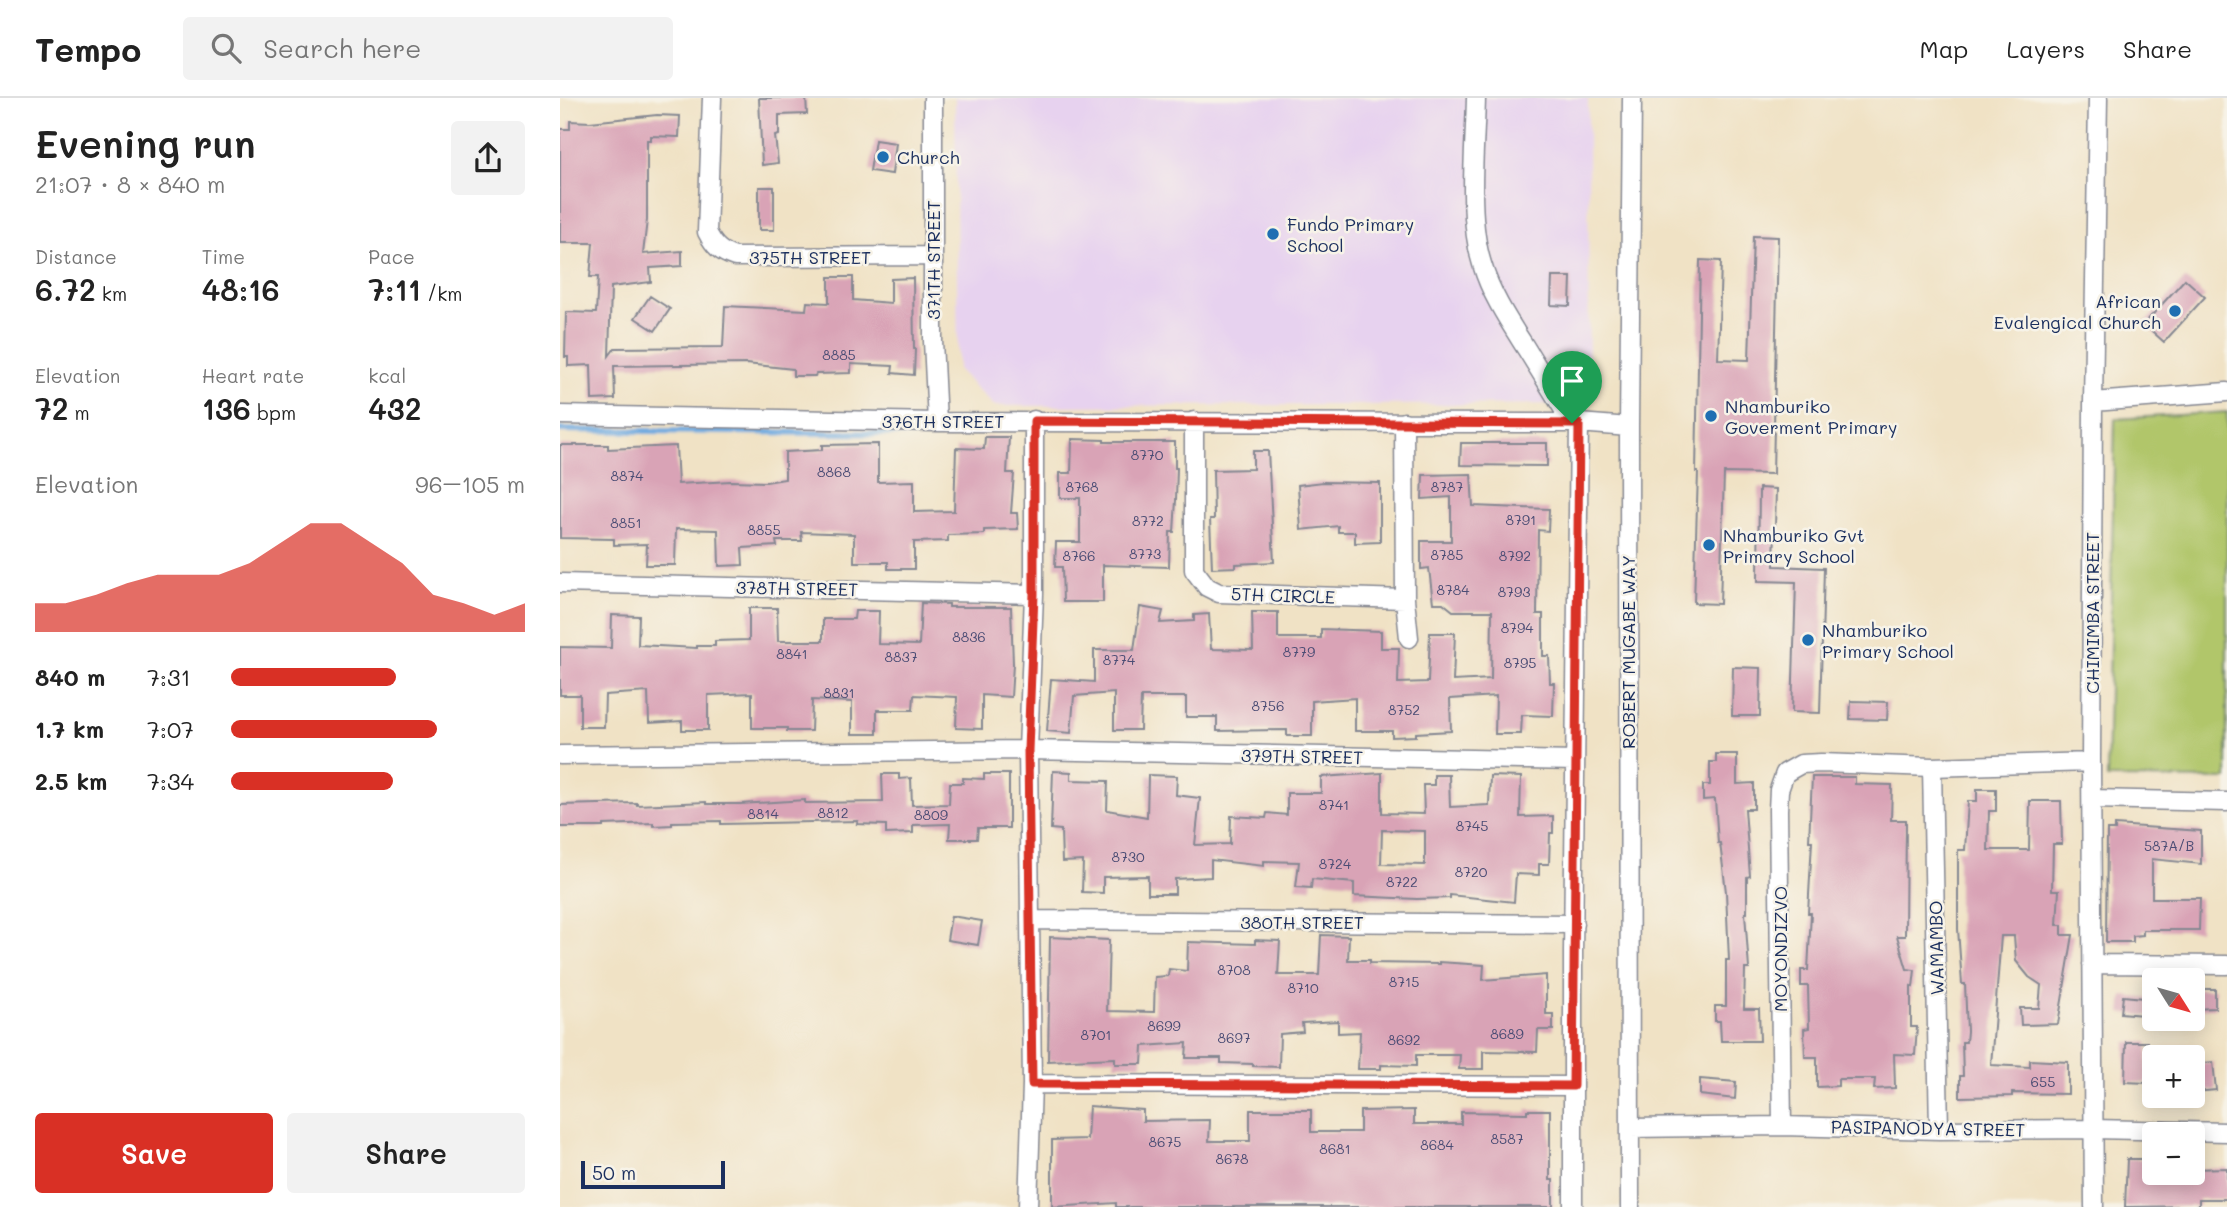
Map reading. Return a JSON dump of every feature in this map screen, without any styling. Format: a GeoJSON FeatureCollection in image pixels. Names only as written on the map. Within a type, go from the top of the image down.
{"type":"FeatureCollection","features":[{"type":"Feature","properties":{"kind":"street","name":"375TH STREET"},"geometry":{"type":"LineString","coordinates":[[712,98],[707,232],[713,245],[722,252],[735,257],[933,256]]}},
{"type":"Feature","properties":{"kind":"street","name":"371TH STREET"},"geometry":{"type":"LineString","coordinates":[[933,98],[933,341],[937,422]]}},
{"type":"Feature","properties":{"kind":"street"},"geometry":{"type":"LineString","coordinates":[[1476,98],[1474,193],[1477,245],[1481,263],[1487,282],[1509,322],[1575,423],[1573,1207]]}},
{"type":"Feature","properties":{"kind":"street","name":"ROBERT MUGABE WAY"},"geometry":{"type":"LineString","coordinates":[[1630,1207],[1629,427],[1632,98]]}},
{"type":"Feature","properties":{"kind":"street","name":"CHIMIMBA STREET"},"geometry":{"type":"LineString","coordinates":[[2094,1207],[2091,762],[2098,98]]}},
{"type":"Feature","properties":{"kind":"street"},"geometry":{"type":"LineString","coordinates":[[2093,402],[2227,392]]}},
{"type":"Feature","properties":{"kind":"street","name":"376TH STREET"},"geometry":{"type":"LineString","coordinates":[[560,415],[937,422],[1575,423],[1629,427]]}},
{"type":"Feature","properties":{"kind":"street"},"geometry":{"type":"LineString","coordinates":[[1028,1207],[1032,1084],[1028,750],[1034,594],[1034,421]]}},
{"type":"Feature","properties":{"kind":"street","name":"5TH CIRCLE"},"geometry":{"type":"LineString","coordinates":[[1194,421],[1194,570],[1207,587],[1219,593],[1405,599]]}},
{"type":"Feature","properties":{"kind":"street"},"geometry":{"type":"LineString","coordinates":[[1404,422],[1405,599],[1409,638]]}},
{"type":"Feature","properties":{"kind":"street","name":"378TH STREET"},"geometry":{"type":"LineString","coordinates":[[560,583],[1034,594]]}},
{"type":"Feature","properties":{"kind":"street","name":"379TH STREET"},"geometry":{"type":"LineString","coordinates":[[560,755],[1028,750],[1575,761]]}},
{"type":"Feature","properties":{"kind":"street"},"geometry":{"type":"LineString","coordinates":[[1932,767],[2091,762]]}},
{"type":"Feature","properties":{"kind":"street","name":"MOYONDIZVO"},"geometry":{"type":"LineString","coordinates":[[1782,1126],[1778,810],[1779,790],[1786,773],[1801,764],[1821,763],[1932,767]]}},
{"type":"Feature","properties":{"kind":"street","name":"WAMAMBO"},"geometry":{"type":"LineString","coordinates":[[1932,767],[1939,1130]]}},
{"type":"Feature","properties":{"kind":"street"},"geometry":{"type":"LineString","coordinates":[[2092,799],[2227,802]]}},
{"type":"Feature","properties":{"kind":"street","name":"380TH STREET"},"geometry":{"type":"LineString","coordinates":[[1030,920],[1574,924]]}},
{"type":"Feature","properties":{"kind":"street"},"geometry":{"type":"LineString","coordinates":[[2092,964],[2227,965]]}},
{"type":"Feature","properties":{"kind":"street"},"geometry":{"type":"LineString","coordinates":[[1032,1084],[1573,1086]]}},
{"type":"Feature","properties":{"kind":"street","name":"PASIPANODYA STREET"},"geometry":{"type":"LineString","coordinates":[[1630,1128],[1782,1126],[2227,1132]]}},
{"type":"Feature","properties":{"kind":"shaded area","name":"Fundo Primary School"},"geometry":{"type":"Polygon","coordinates":[[[955,98],[1588,98],[1589,404],[994,406],[958,370],[955,98]]]}},
{"type":"Feature","properties":{"kind":"green space"},"geometry":{"type":"Polygon","coordinates":[[[2227,412],[2227,779],[2107,778],[2115,419],[2227,412]]]}},
{"type":"Feature","properties":{"kind":"building"},"geometry":{"type":"Polygon","coordinates":[[[759,98],[806,98],[807,114],[779,115],[779,135],[775,136],[778,163],[762,165],[759,98]]]}},
{"type":"Feature","properties":{"kind":"building"},"geometry":{"type":"Polygon","coordinates":[[[657,115],[680,116],[679,137],[651,136],[651,140],[647,140],[647,220],[643,254],[682,251],[682,266],[650,268],[651,282],[611,287],[609,356],[615,348],[723,347],[725,306],[806,310],[807,302],[829,303],[829,277],[853,277],[853,300],[891,303],[891,279],[913,278],[914,375],[892,373],[893,366],[851,364],[851,373],[815,376],[793,376],[793,369],[746,364],[614,366],[615,399],[592,400],[591,365],[568,366],[568,357],[565,357],[566,312],[596,313],[598,277],[590,277],[593,243],[560,243],[560,129],[570,129],[570,121],[590,122],[657,115]]]}},
{"type":"Feature","properties":{"kind":"building","name":"Church"},"geometry":{"type":"Polygon","coordinates":[[[875,140],[896,143],[892,174],[870,171],[875,140]]]}},
{"type":"Feature","properties":{"kind":"building"},"geometry":{"type":"Polygon","coordinates":[[[759,187],[774,187],[774,230],[759,230],[759,187]]]}},
{"type":"Feature","properties":{"kind":"building"},"geometry":{"type":"Polygon","coordinates":[[[1753,236],[1778,237],[1773,474],[1724,473],[1720,604],[1694,603],[1700,260],[1721,261],[1718,359],[1749,360],[1753,236]]]}},
{"type":"Feature","properties":{"kind":"building"},"geometry":{"type":"Polygon","coordinates":[[[1552,277],[1571,277],[1570,306],[1551,305],[1552,277]]]}},
{"type":"Feature","properties":{"kind":"building","name":"African Evalengical Church"},"geometry":{"type":"Polygon","coordinates":[[[2185,279],[2205,297],[2164,342],[2144,324],[2185,279]]]}},
{"type":"Feature","properties":{"kind":"building"},"geometry":{"type":"Polygon","coordinates":[[[650,296],[670,309],[655,331],[635,318],[650,296]]]}},
{"type":"Feature","properties":{"kind":"building"},"geometry":{"type":"Polygon","coordinates":[[[985,437],[1009,437],[1007,473],[1014,473],[1011,513],[1017,513],[1018,529],[948,535],[948,541],[914,542],[914,569],[888,569],[888,562],[854,562],[854,534],[801,532],[802,541],[776,541],[777,546],[742,548],[743,565],[719,566],[718,530],[676,529],[675,565],[646,565],[647,544],[614,545],[614,539],[560,538],[560,445],[608,445],[608,449],[676,446],[678,484],[766,482],[785,479],[785,452],[822,450],[822,445],[878,444],[878,482],[914,481],[914,512],[954,511],[956,448],[984,449],[985,437]]]}},
{"type":"Feature","properties":{"kind":"building"},"geometry":{"type":"Polygon","coordinates":[[[1072,439],[1175,442],[1176,500],[1174,532],[1170,532],[1169,567],[1103,565],[1103,602],[1063,602],[1062,567],[1055,567],[1056,542],[1080,542],[1080,498],[1060,498],[1060,473],[1071,473],[1072,439]]]}},
{"type":"Feature","properties":{"kind":"building"},"geometry":{"type":"Polygon","coordinates":[[[1461,443],[1547,443],[1547,466],[1460,465],[1461,443]]]}},
{"type":"Feature","properties":{"kind":"building"},"geometry":{"type":"Polygon","coordinates":[[[1253,451],[1268,451],[1274,562],[1212,568],[1210,519],[1214,519],[1213,470],[1253,469],[1253,451]]]}},
{"type":"Feature","properties":{"kind":"building"},"geometry":{"type":"Polygon","coordinates":[[[1471,474],[1473,506],[1549,509],[1548,531],[1538,530],[1537,614],[1543,614],[1543,656],[1549,656],[1550,683],[1554,683],[1553,716],[1522,715],[1521,734],[1495,734],[1496,696],[1450,699],[1451,731],[1392,737],[1392,731],[1355,731],[1355,698],[1312,701],[1312,736],[1287,736],[1287,730],[1217,731],[1217,717],[1186,717],[1186,697],[1141,697],[1140,730],[1114,730],[1114,693],[1074,696],[1071,733],[1047,731],[1051,679],[1094,682],[1094,650],[1134,650],[1140,607],[1163,611],[1160,623],[1194,621],[1194,615],[1209,614],[1211,649],[1253,650],[1252,612],[1278,612],[1278,638],[1321,638],[1321,629],[1381,631],[1381,648],[1399,648],[1398,683],[1428,682],[1430,633],[1455,633],[1453,681],[1491,679],[1492,611],[1453,611],[1443,603],[1433,603],[1429,568],[1421,569],[1421,541],[1451,541],[1451,497],[1422,499],[1423,475],[1471,474]]]}},
{"type":"Feature","properties":{"kind":"building"},"geometry":{"type":"Polygon","coordinates":[[[1323,482],[1380,483],[1380,542],[1355,543],[1355,532],[1338,532],[1338,526],[1301,530],[1298,485],[1323,482]]]}},
{"type":"Feature","properties":{"kind":"building","name":"Nhamburiko Primary School"},"geometry":{"type":"Polygon","coordinates":[[[1759,488],[1776,489],[1774,566],[1824,568],[1820,713],[1792,712],[1796,582],[1758,581],[1759,488]]]}},
{"type":"Feature","properties":{"kind":"building"},"geometry":{"type":"Polygon","coordinates":[[[921,603],[949,604],[949,607],[1011,607],[1011,697],[982,695],[982,729],[956,728],[957,697],[914,695],[913,710],[877,710],[877,734],[852,734],[852,702],[812,700],[811,731],[752,728],[752,693],[708,695],[708,730],[682,730],[682,721],[649,723],[648,692],[605,695],[604,727],[580,727],[580,695],[560,695],[560,647],[611,648],[612,615],[639,616],[638,645],[697,648],[715,646],[715,641],[749,640],[749,608],[777,608],[778,641],[823,641],[823,619],[854,619],[855,611],[879,611],[878,644],[919,645],[921,603]]]}},
{"type":"Feature","properties":{"kind":"building"},"geometry":{"type":"Polygon","coordinates":[[[1733,667],[1761,668],[1760,716],[1732,716],[1733,667]]]}},
{"type":"Feature","properties":{"kind":"building","name":"Nhamburiko Primary School"},"geometry":{"type":"Polygon","coordinates":[[[1851,701],[1888,702],[1887,720],[1850,719],[1851,701]]]}},
{"type":"Feature","properties":{"kind":"building"},"geometry":{"type":"Polygon","coordinates":[[[1716,754],[1737,754],[1737,784],[1754,783],[1754,809],[1745,809],[1750,876],[1747,877],[1745,913],[1749,969],[1745,969],[1744,1009],[1759,1009],[1760,1041],[1721,1041],[1720,1021],[1715,1021],[1715,1006],[1726,1006],[1726,960],[1729,960],[1726,892],[1718,843],[1715,799],[1703,800],[1703,785],[1710,785],[1710,762],[1716,762],[1716,754]]]}},
{"type":"Feature","properties":{"kind":"building"},"geometry":{"type":"Polygon","coordinates":[[[1053,771],[1071,772],[1071,780],[1108,781],[1107,810],[1147,817],[1148,775],[1177,776],[1176,795],[1200,798],[1195,845],[1230,844],[1231,816],[1266,818],[1267,813],[1287,815],[1287,793],[1321,793],[1321,777],[1382,773],[1382,813],[1424,814],[1423,785],[1434,785],[1434,775],[1449,775],[1450,807],[1489,805],[1490,776],[1521,777],[1520,817],[1553,816],[1549,864],[1539,864],[1539,875],[1516,874],[1514,902],[1450,895],[1450,898],[1417,899],[1354,896],[1354,883],[1312,879],[1311,888],[1296,887],[1299,862],[1264,861],[1264,866],[1211,860],[1211,877],[1175,879],[1175,894],[1148,894],[1148,876],[1103,877],[1103,893],[1082,892],[1083,861],[1062,862],[1061,830],[1051,829],[1053,771]],[[1382,830],[1381,864],[1425,865],[1425,831],[1382,830]]]}},
{"type":"Feature","properties":{"kind":"building"},"geometry":{"type":"Polygon","coordinates":[[[882,774],[899,774],[899,779],[911,778],[912,805],[949,804],[950,783],[963,783],[963,778],[984,779],[984,774],[1009,774],[1009,828],[978,828],[977,839],[949,839],[950,824],[913,825],[913,833],[886,834],[886,825],[857,824],[858,821],[721,824],[721,821],[672,822],[672,825],[653,826],[653,823],[560,827],[560,805],[706,802],[740,804],[805,800],[805,803],[883,802],[882,774]]]}},
{"type":"Feature","properties":{"kind":"building"},"geometry":{"type":"Polygon","coordinates":[[[1812,777],[1855,777],[1855,784],[1892,785],[1891,820],[1906,820],[1905,936],[1897,936],[1907,969],[1915,970],[1913,987],[1911,986],[1911,1027],[1917,1027],[1915,1055],[1894,1054],[1895,1088],[1874,1089],[1875,1079],[1838,1079],[1838,1086],[1817,1087],[1817,1057],[1805,1057],[1804,1029],[1809,1028],[1808,986],[1801,986],[1801,970],[1808,970],[1812,777]]]}},
{"type":"Feature","properties":{"kind":"building"},"geometry":{"type":"Polygon","coordinates":[[[1977,789],[1996,789],[1996,811],[1989,811],[1988,850],[2029,850],[2030,801],[2061,801],[2062,844],[2053,844],[2052,890],[2059,890],[2057,925],[2062,925],[2062,935],[2073,935],[2058,1024],[2021,1025],[2020,1008],[2039,1008],[2041,985],[2029,977],[2016,961],[2014,936],[2001,936],[1991,1065],[2030,1067],[2030,1060],[2068,1062],[2068,1094],[2012,1093],[2012,1096],[1960,1097],[1960,1076],[1963,1076],[1962,1042],[1966,1042],[1967,1031],[1965,984],[1962,984],[1958,929],[1958,850],[1965,850],[1968,801],[1977,801],[1977,789]]]}},
{"type":"Feature","properties":{"kind":"building"},"geometry":{"type":"Polygon","coordinates":[[[2115,825],[2201,831],[2201,864],[2152,859],[2152,898],[2200,898],[2199,930],[2143,930],[2143,935],[2133,936],[2133,942],[2106,942],[2107,830],[2115,830],[2115,825]]]}},
{"type":"Feature","properties":{"kind":"building"},"geometry":{"type":"Polygon","coordinates":[[[951,916],[982,921],[978,945],[947,940],[951,916]]]}},
{"type":"Feature","properties":{"kind":"building"},"geometry":{"type":"Polygon","coordinates":[[[1321,935],[1349,936],[1348,960],[1370,960],[1370,963],[1439,962],[1484,965],[1483,980],[1546,975],[1546,1014],[1553,1014],[1553,1030],[1538,1030],[1537,1052],[1483,1051],[1483,1069],[1459,1069],[1460,1055],[1416,1055],[1416,1066],[1381,1065],[1381,1069],[1358,1069],[1360,1032],[1338,1033],[1338,1021],[1302,1023],[1303,1032],[1280,1034],[1279,1067],[1221,1063],[1221,1058],[1186,1058],[1187,1043],[1143,1046],[1142,1064],[1115,1064],[1115,1058],[1048,1061],[1050,937],[1109,940],[1107,1011],[1154,1012],[1155,977],[1168,976],[1169,969],[1187,971],[1188,942],[1255,944],[1255,940],[1280,941],[1278,975],[1319,975],[1321,935]]]}},
{"type":"Feature","properties":{"kind":"building"},"geometry":{"type":"Polygon","coordinates":[[[2205,989],[2215,989],[2215,1008],[2205,1008],[2205,989]]]}},
{"type":"Feature","properties":{"kind":"building"},"geometry":{"type":"Polygon","coordinates":[[[2123,996],[2142,998],[2142,1015],[2121,1013],[2123,996]]]}},
{"type":"Feature","properties":{"kind":"building"},"geometry":{"type":"Polygon","coordinates":[[[2126,1042],[2148,1042],[2148,1045],[2142,1045],[2142,1083],[2125,1082],[2126,1042]]]}},
{"type":"Feature","properties":{"kind":"building"},"geometry":{"type":"Polygon","coordinates":[[[2213,1062],[2216,1090],[2205,1091],[2205,1063],[2213,1062]]]}},
{"type":"Feature","properties":{"kind":"building"},"geometry":{"type":"Polygon","coordinates":[[[1700,1079],[1736,1082],[1735,1099],[1700,1095],[1700,1079]]]}},
{"type":"Feature","properties":{"kind":"building"},"geometry":{"type":"Polygon","coordinates":[[[1089,1106],[1143,1110],[1143,1121],[1210,1120],[1209,1141],[1250,1141],[1250,1110],[1311,1110],[1311,1132],[1360,1132],[1360,1111],[1414,1110],[1414,1124],[1461,1124],[1461,1112],[1527,1113],[1527,1110],[1550,1110],[1550,1180],[1553,1180],[1553,1207],[1116,1207],[1116,1203],[1052,1207],[1052,1140],[1087,1139],[1089,1106]]]}},
{"type":"Feature","properties":{"kind":"building"},"geometry":{"type":"Polygon","coordinates":[[[2127,1159],[2142,1159],[2142,1185],[2205,1185],[2205,1169],[2227,1168],[2227,1199],[2199,1199],[2199,1206],[2125,1207],[2127,1159]]]}},
{"type":"Feature","properties":{"kind":"waterway"},"geometry":{"type":"LineString","coordinates":[[560,430],[929,434]]}},
{"type":"Feature","properties":{"kind":"place","name":"Church"},"geometry":{"type":"Point","coordinates":[883,157]}},
{"type":"Feature","properties":{"kind":"place","name":"Fundo Primary School"},"geometry":{"type":"Point","coordinates":[1273,234]}},
{"type":"Feature","properties":{"kind":"place","name":"African Evalengical Church"},"geometry":{"type":"Point","coordinates":[2175,311]}},
{"type":"Feature","properties":{"kind":"place","name":"Nhamburiko Goverment Primary"},"geometry":{"type":"Point","coordinates":[1711,416]}},
{"type":"Feature","properties":{"kind":"place","name":"Nhamburiko Gvt Primary School"},"geometry":{"type":"Point","coordinates":[1709,545]}},
{"type":"Feature","properties":{"kind":"place","name":"Nhamburiko Primary School"},"geometry":{"type":"Point","coordinates":[1808,640]}},
{"type":"Feature","properties":{"kind":"route"},"geometry":{"type":"LineString","coordinates":[[1034,421],[1572,423],[1579,424],[1573,1086],[1032,1084],[1028,750],[1034,594],[1034,421]]}}]}
